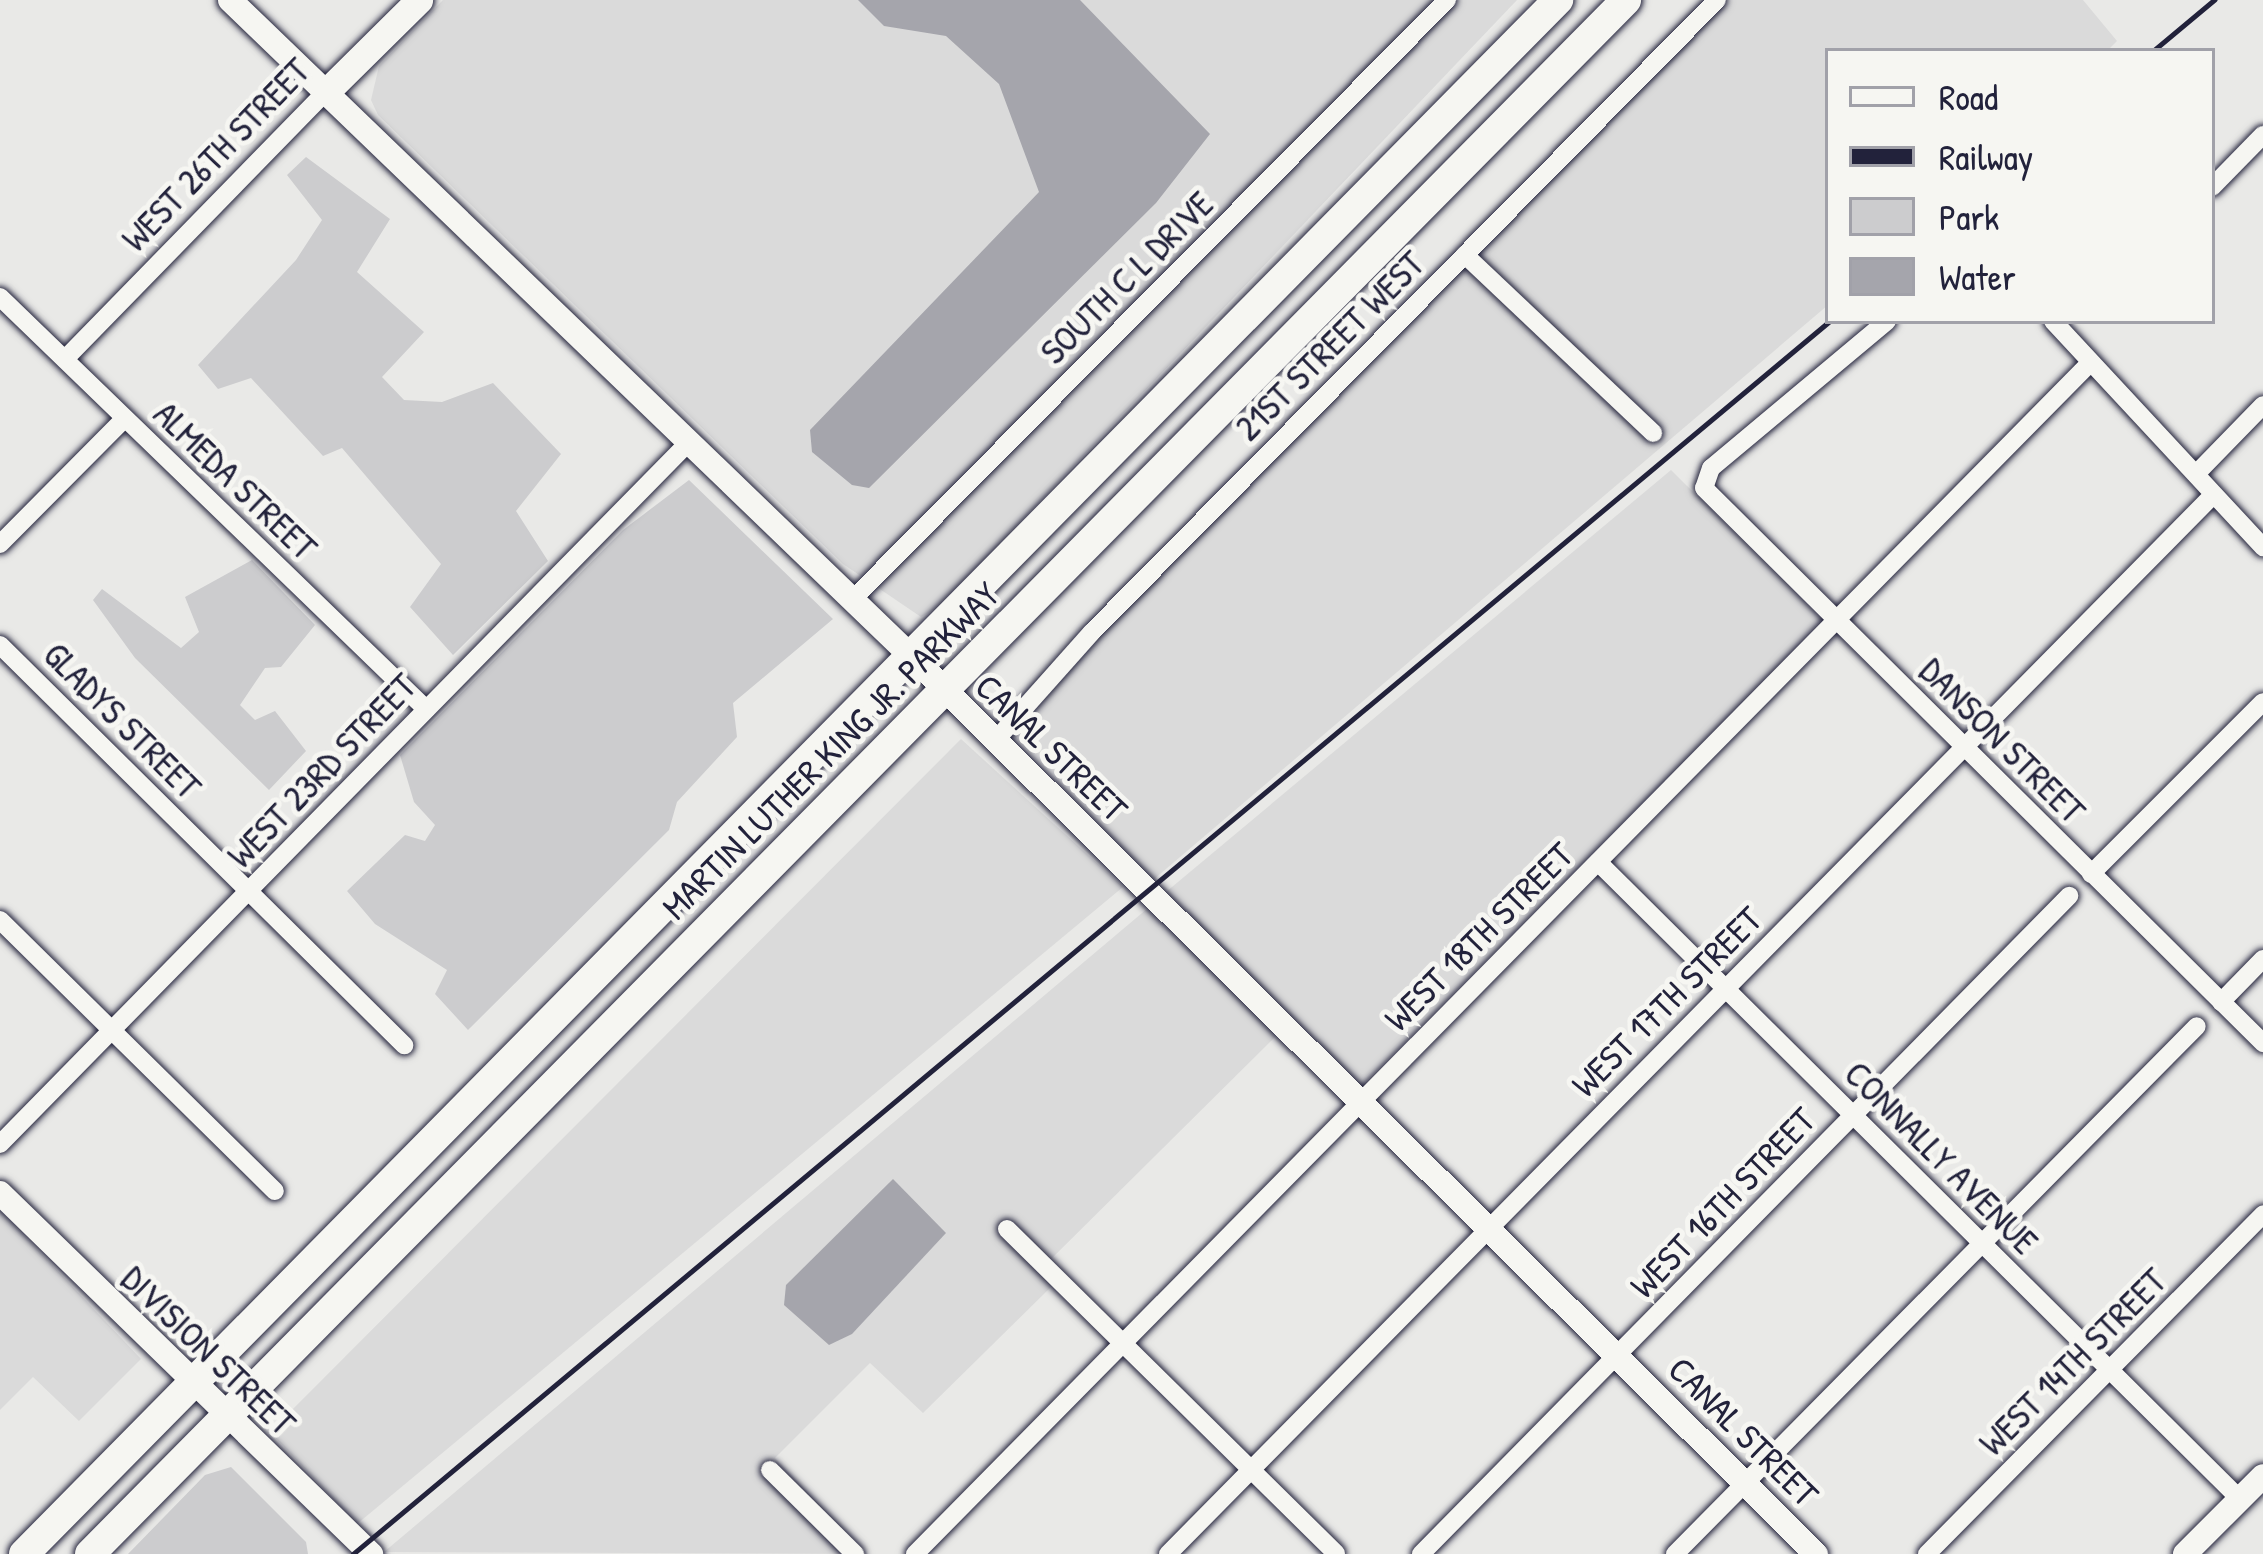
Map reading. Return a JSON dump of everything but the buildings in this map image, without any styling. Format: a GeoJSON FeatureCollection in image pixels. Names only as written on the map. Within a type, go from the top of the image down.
{"type":"FeatureCollection","features":[{"type":"Feature","properties":{"kind":"highway","name":"MARTIN LUTHER KING JR. PARKWAY"},"geometry":{"type":"LineString","coordinates":[[24,1554],[1558,0]]}},
{"type":"Feature","properties":{"kind":"highway","name":"MARTIN LUTHER KING JR. PARKWAY"},"geometry":{"type":"LineString","coordinates":[[90,1554],[1626,0]]}},
{"type":"Feature","properties":{"kind":"main road","name":"WEST 26TH STREET"},"geometry":{"type":"LineString","coordinates":[[326,92],[419,0]]}},
{"type":"Feature","properties":{"kind":"street","name":"CANAL STREET"},"geometry":{"type":"LineString","coordinates":[[230,0],[910,656],[1816,1554]]}},
{"type":"Feature","properties":{"kind":"street","name":"SOUTH C L DRIVE"},"geometry":{"type":"LineString","coordinates":[[852,600],[1448,0]]}},
{"type":"Feature","properties":{"kind":"street","name":"21ST STREET WEST"},"geometry":{"type":"LineString","coordinates":[[994,742],[1091,633],[1717,0]]}},
{"type":"Feature","properties":{"kind":"street","name":"WEST 26TH STREET"},"geometry":{"type":"LineString","coordinates":[[64,359],[326,92]]}},
{"type":"Feature","properties":{"kind":"street"},"geometry":{"type":"LineString","coordinates":[[2215,184],[2259,147]]}},
{"type":"Feature","properties":{"kind":"street"},"geometry":{"type":"LineString","coordinates":[[1465,255],[1653,433]]}},
{"type":"Feature","properties":{"kind":"street","name":"ALMEDA STREET"},"geometry":{"type":"LineString","coordinates":[[0,297],[426,710]]}},
{"type":"Feature","properties":{"kind":"street","name":"DANSON STREET"},"geometry":{"type":"LineString","coordinates":[[1884,324],[1704,479],[1710,497],[2263,1043]]}},
{"type":"Feature","properties":{"kind":"street"},"geometry":{"type":"LineString","coordinates":[[2065,325],[2088,365],[2263,547]]}},
{"type":"Feature","properties":{"kind":"street","name":"WEST 18TH STREET"},"geometry":{"type":"LineString","coordinates":[[915,1554],[2088,365]]}},
{"type":"Feature","properties":{"kind":"street"},"geometry":{"type":"LineString","coordinates":[[2196,473],[2263,405]]}},
{"type":"Feature","properties":{"kind":"street"},"geometry":{"type":"LineString","coordinates":[[0,544],[125,418]]}},
{"type":"Feature","properties":{"kind":"street","name":"WEST 23RD STREET"},"geometry":{"type":"LineString","coordinates":[[0,1144],[689,442]]}},
{"type":"Feature","properties":{"kind":"street","name":"WEST 17TH STREET"},"geometry":{"type":"LineString","coordinates":[[1168,1554],[2212,495]]}},
{"type":"Feature","properties":{"kind":"street","name":"GLADYS STREET"},"geometry":{"type":"LineString","coordinates":[[0,645],[404,1045]]}},
{"type":"Feature","properties":{"kind":"street"},"geometry":{"type":"LineString","coordinates":[[2091,874],[2263,702]]}},
{"type":"Feature","properties":{"kind":"street","name":"CONNALLY AVENUE"},"geometry":{"type":"LineString","coordinates":[[1598,862],[2240,1499]]}},
{"type":"Feature","properties":{"kind":"street","name":"WEST 16TH STREET"},"geometry":{"type":"LineString","coordinates":[[1421,1554],[2069,896]]}},
{"type":"Feature","properties":{"kind":"street"},"geometry":{"type":"LineString","coordinates":[[0,920],[275,1191]]}},
{"type":"Feature","properties":{"kind":"street"},"geometry":{"type":"LineString","coordinates":[[2221,1001],[2263,959]]}},
{"type":"Feature","properties":{"kind":"street"},"geometry":{"type":"LineString","coordinates":[[1675,1554],[2197,1026]]}},
{"type":"Feature","properties":{"kind":"street","name":"DIVISION STREET"},"geometry":{"type":"LineString","coordinates":[[0,1193],[371,1554]]}},
{"type":"Feature","properties":{"kind":"street","name":"WEST 14TH STREET"},"geometry":{"type":"LineString","coordinates":[[1927,1554],[2263,1214]]}},
{"type":"Feature","properties":{"kind":"street"},"geometry":{"type":"LineString","coordinates":[[1007,1229],[1336,1554]]}},
{"type":"Feature","properties":{"kind":"street"},"geometry":{"type":"LineString","coordinates":[[770,1470],[855,1554]]}},
{"type":"Feature","properties":{"kind":"street"},"geometry":{"type":"LineString","coordinates":[[2185,1554],[2263,1476]]}},
{"type":"Feature","properties":{"kind":"shaded area"},"geometry":{"type":"Polygon","coordinates":[[[443,0],[1517,0],[939,607],[921,617],[843,564],[378,115],[371,100],[379,66],[443,0]]]}},
{"type":"Feature","properties":{"kind":"shaded area"},"geometry":{"type":"Polygon","coordinates":[[[1703,0],[2083,0],[2117,41],[2110,48],[1825,48],[1825,308],[1153,880],[997,719],[1703,0]]]}},
{"type":"Feature","properties":{"kind":"shaded area"},"geometry":{"type":"Polygon","coordinates":[[[1671,470],[1823,621],[1361,1086],[1166,892],[1671,470]]]}},
{"type":"Feature","properties":{"kind":"shaded area"},"geometry":{"type":"Polygon","coordinates":[[[961,739],[1123,887],[357,1524],[270,1432],[961,739]]]}},
{"type":"Feature","properties":{"kind":"shaded area"},"geometry":{"type":"Polygon","coordinates":[[[1148,908],[1277,1035],[1039,1271],[1053,1285],[923,1413],[870,1363],[775,1458],[868,1554],[384,1552],[1148,908]]]}},
{"type":"Feature","properties":{"kind":"shaded area"},"geometry":{"type":"Polygon","coordinates":[[[0,1210],[141,1359],[79,1421],[33,1377],[0,1410],[0,1210]]]}},
{"type":"Feature","properties":{"kind":"green space"},"geometry":{"type":"Polygon","coordinates":[[[306,157],[390,219],[357,272],[424,332],[382,377],[404,400],[442,402],[493,383],[561,454],[516,511],[548,561],[453,655],[410,607],[441,564],[342,448],[323,456],[251,378],[218,389],[198,365],[296,260],[322,220],[287,175],[306,157]]]}},
{"type":"Feature","properties":{"kind":"green space"},"geometry":{"type":"Polygon","coordinates":[[[689,480],[833,619],[733,703],[737,737],[677,802],[669,830],[468,1030],[435,994],[447,970],[375,924],[347,891],[405,835],[425,841],[435,825],[414,802],[400,755],[623,530],[689,480]]]}},
{"type":"Feature","properties":{"kind":"green space"},"geometry":{"type":"Polygon","coordinates":[[[252,560],[315,625],[281,667],[265,668],[240,705],[255,720],[275,711],[306,751],[269,790],[135,658],[93,600],[102,589],[181,648],[199,632],[185,597],[252,560]]]}},
{"type":"Feature","properties":{"kind":"green space"},"geometry":{"type":"Polygon","coordinates":[[[231,1467],[306,1542],[308,1554],[128,1554],[205,1475],[231,1467]]]}},
{"type":"Feature","properties":{"kind":"water"},"geometry":{"type":"Polygon","coordinates":[[[858,0],[1080,0],[1210,134],[1156,203],[869,488],[852,485],[812,452],[810,430],[1039,192],[999,84],[946,36],[884,26],[858,0]]]}},
{"type":"Feature","properties":{"kind":"water"},"geometry":{"type":"Polygon","coordinates":[[[893,1179],[946,1233],[852,1334],[829,1345],[784,1305],[786,1285],[893,1179]]]}},
{"type":"Feature","properties":{"kind":"railway"},"geometry":{"type":"LineString","coordinates":[[2157,48],[2214,0]]}},
{"type":"Feature","properties":{"kind":"railway"},"geometry":{"type":"LineString","coordinates":[[353,1554],[1826,324]]}}]}
